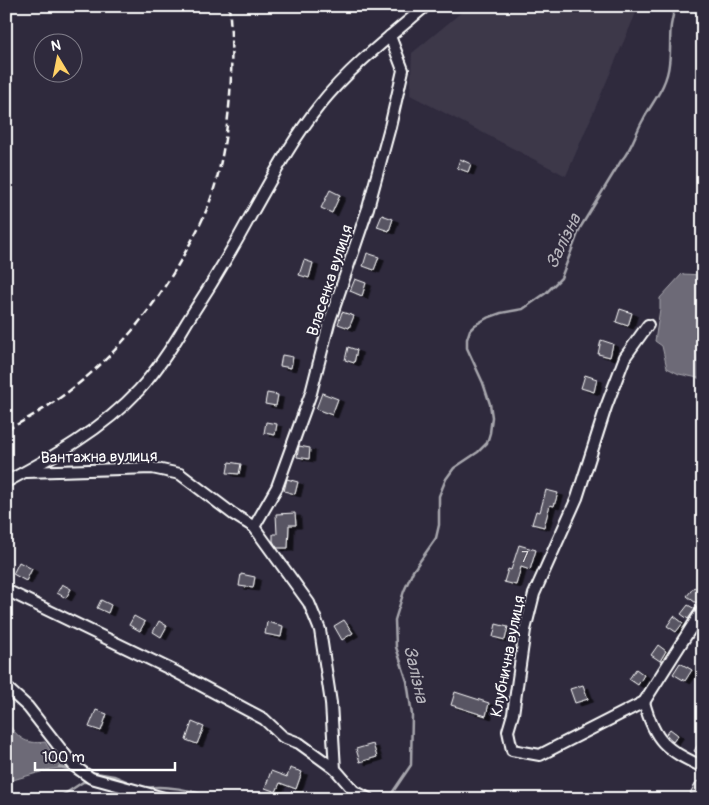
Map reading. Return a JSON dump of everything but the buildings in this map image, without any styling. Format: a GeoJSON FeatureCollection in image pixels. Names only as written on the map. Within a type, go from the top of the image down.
{"type":"FeatureCollection","features":[{"type":"Feature","properties":{"kind":"street"},"geometry":{"type":"LineString","coordinates":[[6,482],[80,439],[120,408],[155,371],[219,272],[277,169],[305,125],[332,91],[388,38],[426,6]]}},
{"type":"Feature","properties":{"kind":"street","name":"Власенка вулиця"},"geometry":{"type":"LineString","coordinates":[[254,528],[277,487],[311,393],[329,323],[368,208],[390,128],[403,70],[388,38]]}},
{"type":"Feature","properties":{"kind":"street","name":"Клубнична вулиця"},"geometry":{"type":"LineString","coordinates":[[644,702],[540,755],[512,750],[508,731],[513,714],[525,630],[534,594],[577,498],[606,407],[626,357],[648,325]]}},
{"type":"Feature","properties":{"kind":"street","name":"Вантажна вулиця"},"geometry":{"type":"LineString","coordinates":[[24,472],[152,468],[168,470],[180,474],[254,528],[309,603],[320,630],[331,703],[335,769]]}},
{"type":"Feature","properties":{"kind":"street"},"geometry":{"type":"LineString","coordinates":[[6,590],[174,671],[264,719],[283,737],[299,743],[335,769],[352,795],[369,799]]}},
{"type":"Feature","properties":{"kind":"street"},"geometry":{"type":"LineString","coordinates":[[703,609],[644,702],[652,728],[659,740],[680,756],[703,767]]}},
{"type":"Feature","properties":{"kind":"street"},"geometry":{"type":"LineString","coordinates":[[6,687],[28,707],[74,766],[91,778],[168,799]]}},
{"type":"Feature","properties":{"kind":"shaded area"},"geometry":{"type":"Polygon","coordinates":[[[469,6],[639,6],[566,176],[410,95],[412,53],[469,6]]]}},
{"type":"Feature","properties":{"kind":"shaded area"},"geometry":{"type":"Polygon","coordinates":[[[682,274],[703,275],[703,379],[679,374],[667,368],[662,346],[655,341],[660,298],[682,274]]]}},
{"type":"Feature","properties":{"kind":"shaded area"},"geometry":{"type":"Polygon","coordinates":[[[6,721],[22,739],[38,743],[45,742],[61,768],[6,782],[6,721]]]}},
{"type":"Feature","properties":{"kind":"waterway","name":"Залізна"},"geometry":{"type":"LineString","coordinates":[[388,799],[411,765],[412,715],[407,681],[396,647],[395,620],[404,591],[413,571],[436,538],[439,525],[439,496],[446,479],[454,468],[478,452],[487,443],[490,433],[492,417],[490,404],[483,383],[467,348],[470,330],[487,318],[523,309],[546,293],[561,278],[580,228],[628,152],[640,125],[666,79],[670,56],[673,14],[676,6]]}},
{"type":"Feature","properties":{"kind":"waterway"},"geometry":{"type":"LineString","coordinates":[[59,767],[73,770]]}},
{"type":"Feature","properties":{"kind":"waterway"},"geometry":{"type":"LineString","coordinates":[[90,772],[114,776],[135,785]]}},
{"type":"Feature","properties":{"kind":"waterway","name":"Залізна"},"geometry":{"type":"LineString","coordinates":[[57,799],[83,782],[89,782]]}},
{"type":"Feature","properties":{"kind":"waterway","name":"Залізна"},"geometry":{"type":"LineString","coordinates":[[146,788],[179,789],[210,799]]}},
{"type":"Feature","properties":{"kind":"railway"},"geometry":{"type":"LineString","coordinates":[[6,430],[59,399],[104,361],[125,339],[162,291],[195,233],[207,209],[217,179],[226,130],[231,79],[229,6]]}}]}
